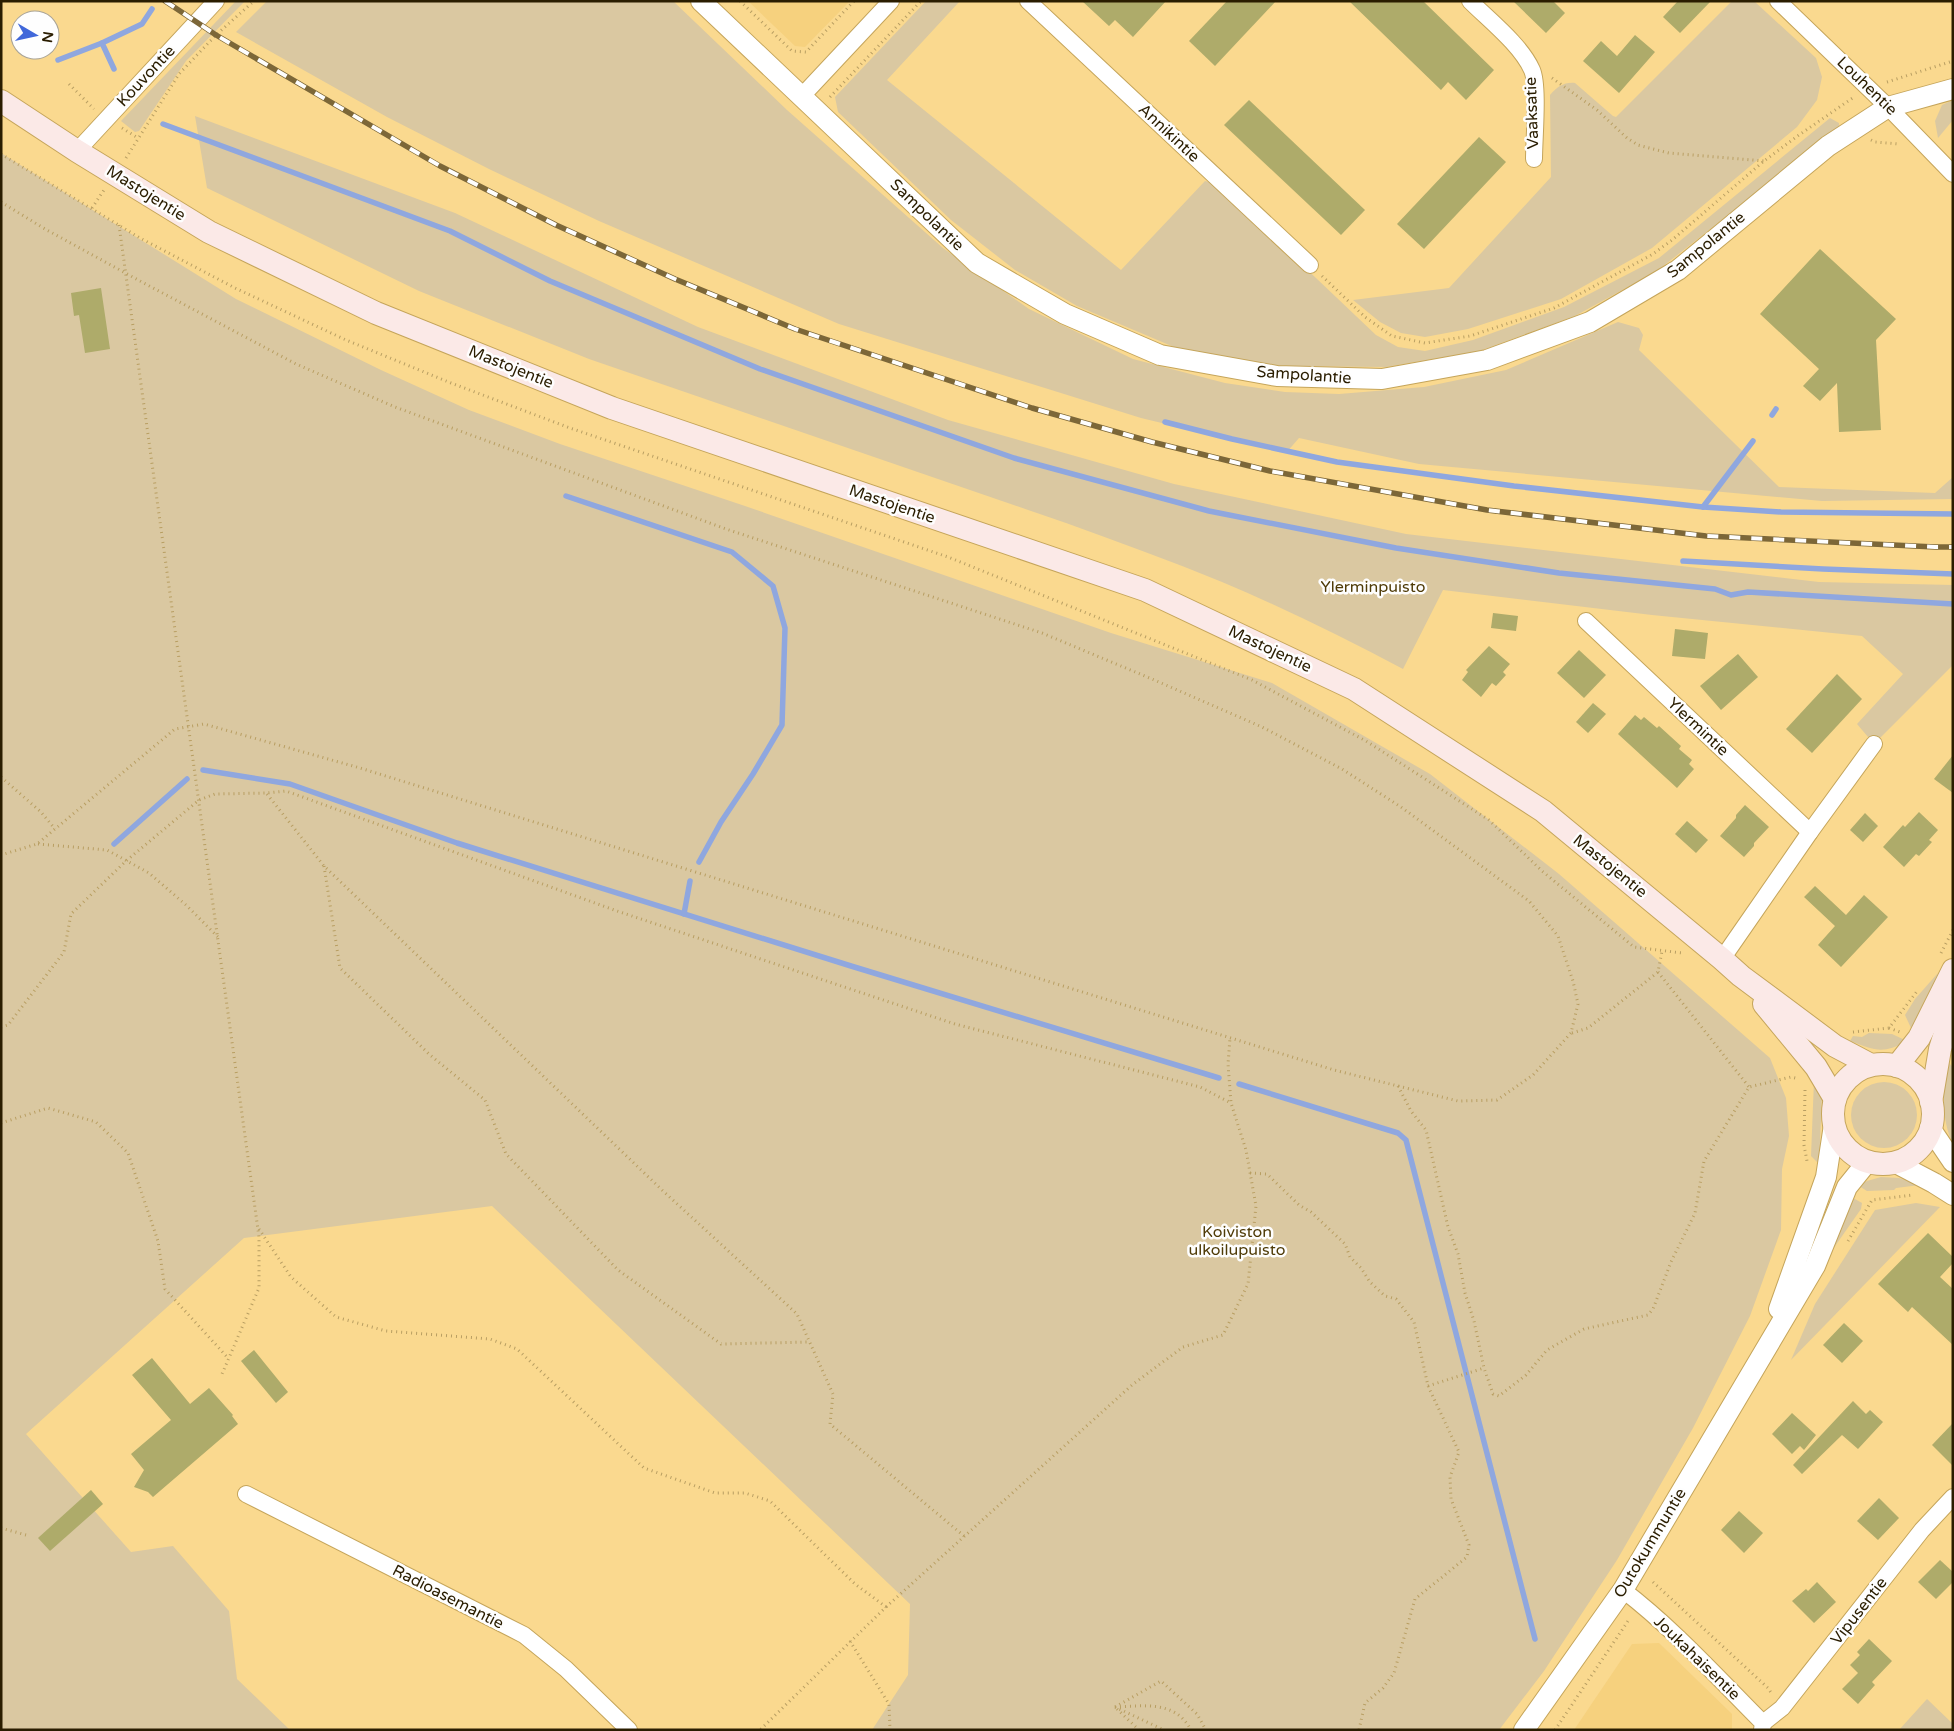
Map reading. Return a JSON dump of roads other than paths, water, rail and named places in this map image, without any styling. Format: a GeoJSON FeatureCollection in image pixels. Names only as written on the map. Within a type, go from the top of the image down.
{"type":"FeatureCollection","features":[{"type":"Feature","properties":{"kind":"main road","name":"Mastojentie"},"geometry":{"type":"LineString","coordinates":[[1,101],[77,151],[209,232],[385,317],[612,408],[1145,590],[1354,689],[1542,811],[1722,958],[1741,976],[1835,1046],[1872,1065]]}},
{"type":"Feature","properties":{"kind":"main road"},"geometry":{"type":"LineString","coordinates":[[1897,1066],[1919,1038],[1953,970]]}},
{"type":"Feature","properties":{"kind":"main road","name":"Mastojentie"},"geometry":{"type":"LineString","coordinates":[[1741,976],[1816,1067],[1835,1099]]}},
{"type":"Feature","properties":{"kind":"main road"},"geometry":{"type":"LineString","coordinates":[[1931,1102],[1940,1049],[1953,1008]]}},
{"type":"Feature","properties":{"kind":"main road"},"geometry":{"type":"LineString","coordinates":[[1885,1064],[1897,1066],[1909,1071],[1927,1090],[1933,1115],[1930,1128],[1925,1140],[1917,1150],[1906,1158],[1881,1164],[1868,1161],[1856,1156],[1846,1148],[1839,1137],[1834,1125],[1835,1099],[1840,1087],[1859,1070],[1872,1065],[1885,1064]]}},
{"type":"Feature","properties":{"kind":"street","name":"Kouvontie"},"geometry":{"type":"LineString","coordinates":[[77,151],[216,1]]}},
{"type":"Feature","properties":{"kind":"street","name":"Sampolantie"},"geometry":{"type":"LineString","coordinates":[[701,1],[977,263],[1065,314],[1160,355],[1277,376],[1382,379],[1487,360],[1590,322],[1678,270],[1828,146],[1888,107],[1953,89]]}},
{"type":"Feature","properties":{"kind":"street"},"geometry":{"type":"LineString","coordinates":[[802,96],[891,1]]}},
{"type":"Feature","properties":{"kind":"street","name":"Annikintie"},"geometry":{"type":"LineString","coordinates":[[1028,1],[1310,265]]}},
{"type":"Feature","properties":{"kind":"street","name":"Vaaksatie"},"geometry":{"type":"LineString","coordinates":[[1470,1],[1518,49],[1532,71],[1535,97],[1534,158]]}},
{"type":"Feature","properties":{"kind":"street","name":"Louhentie"},"geometry":{"type":"LineString","coordinates":[[1778,1],[1869,88],[1953,174]]}},
{"type":"Feature","properties":{"kind":"street","name":"Ylermintie"},"geometry":{"type":"LineString","coordinates":[[1586,621],[1810,832]]}},
{"type":"Feature","properties":{"kind":"street"},"geometry":{"type":"LineString","coordinates":[[1722,958],[1874,744]]}},
{"type":"Feature","properties":{"kind":"street","name":"Outokummuntie"},"geometry":{"type":"LineString","coordinates":[[1765,1348],[1826,1177],[1834,1125]]}},
{"type":"Feature","properties":{"kind":"street"},"geometry":{"type":"LineString","coordinates":[[1930,1128],[1953,1162]]}},
{"type":"Feature","properties":{"kind":"street","name":"Outokummuntie"},"geometry":{"type":"LineString","coordinates":[[1524,1730],[1623,1590],[1815,1266],[1847,1188],[1868,1161]]}},
{"type":"Feature","properties":{"kind":"street"},"geometry":{"type":"LineString","coordinates":[[1894,1162],[1953,1195]]}},
{"type":"Feature","properties":{"kind":"street","name":"Radioasemantie"},"geometry":{"type":"LineString","coordinates":[[246,1494],[524,1635],[566,1669],[629,1730]]}},
{"type":"Feature","properties":{"kind":"street","name":"Vipusentie"},"geometry":{"type":"LineString","coordinates":[[1763,1726],[1782,1708],[1922,1530],[1953,1497]]}},
{"type":"Feature","properties":{"kind":"street","name":"Joukahaisentie"},"geometry":{"type":"LineString","coordinates":[[1623,1590],[1678,1637],[1763,1726]]}},
{"type":"Feature","properties":{"kind":"waterway"},"geometry":{"type":"LineString","coordinates":[[114,69],[102,43],[142,24],[152,9]]}},
{"type":"Feature","properties":{"kind":"waterway"},"geometry":{"type":"LineString","coordinates":[[60,59],[102,43]]}},
{"type":"Feature","properties":{"kind":"waterway"},"geometry":{"type":"LineString","coordinates":[[163,124],[450,231],[550,281],[760,369],[1014,458],[1209,511],[1396,548],[1559,573],[1715,589],[1731,595],[1748,592],[1953,604]]}},
{"type":"Feature","properties":{"kind":"waterway"},"geometry":{"type":"LineString","coordinates":[[1772,415],[1776,409]]}},
{"type":"Feature","properties":{"kind":"waterway"},"geometry":{"type":"LineString","coordinates":[[1165,422],[1337,462],[1514,486],[1703,507],[1781,512],[1953,514]]}},
{"type":"Feature","properties":{"kind":"waterway"},"geometry":{"type":"LineString","coordinates":[[1703,507],[1753,441]]}},
{"type":"Feature","properties":{"kind":"waterway"},"geometry":{"type":"LineString","coordinates":[[566,496],[732,552],[773,586],[785,628],[782,725],[753,774],[721,822],[699,862]]}},
{"type":"Feature","properties":{"kind":"waterway"},"geometry":{"type":"LineString","coordinates":[[1683,561],[1953,574]]}},
{"type":"Feature","properties":{"kind":"waterway"},"geometry":{"type":"LineString","coordinates":[[203,770],[290,784],[457,843],[1219,1078]]}},
{"type":"Feature","properties":{"kind":"waterway"},"geometry":{"type":"LineString","coordinates":[[114,844],[187,779]]}},
{"type":"Feature","properties":{"kind":"waterway"},"geometry":{"type":"LineString","coordinates":[[684,914],[690,881]]}},
{"type":"Feature","properties":{"kind":"waterway"},"geometry":{"type":"LineString","coordinates":[[1239,1084],[1398,1133],[1406,1140],[1535,1639]]}},
{"type":"Feature","properties":{"kind":"railway"},"geometry":{"type":"LineString","coordinates":[[165,1],[216,35],[440,166],[556,225],[675,279],[795,329],[1032,408],[1152,442],[1270,471],[1487,510],[1706,536],[1953,547]]}},
{"type":"Feature","properties":{"kind":"park label","name":"Ylerminpuisto"},"geometry":{"type":"Point","coordinates":[1373,587]}},
{"type":"Feature","properties":{"kind":"park label","name":"Koiviston ulkoilupuisto"},"geometry":{"type":"Point","coordinates":[1237,1241]}}]}
